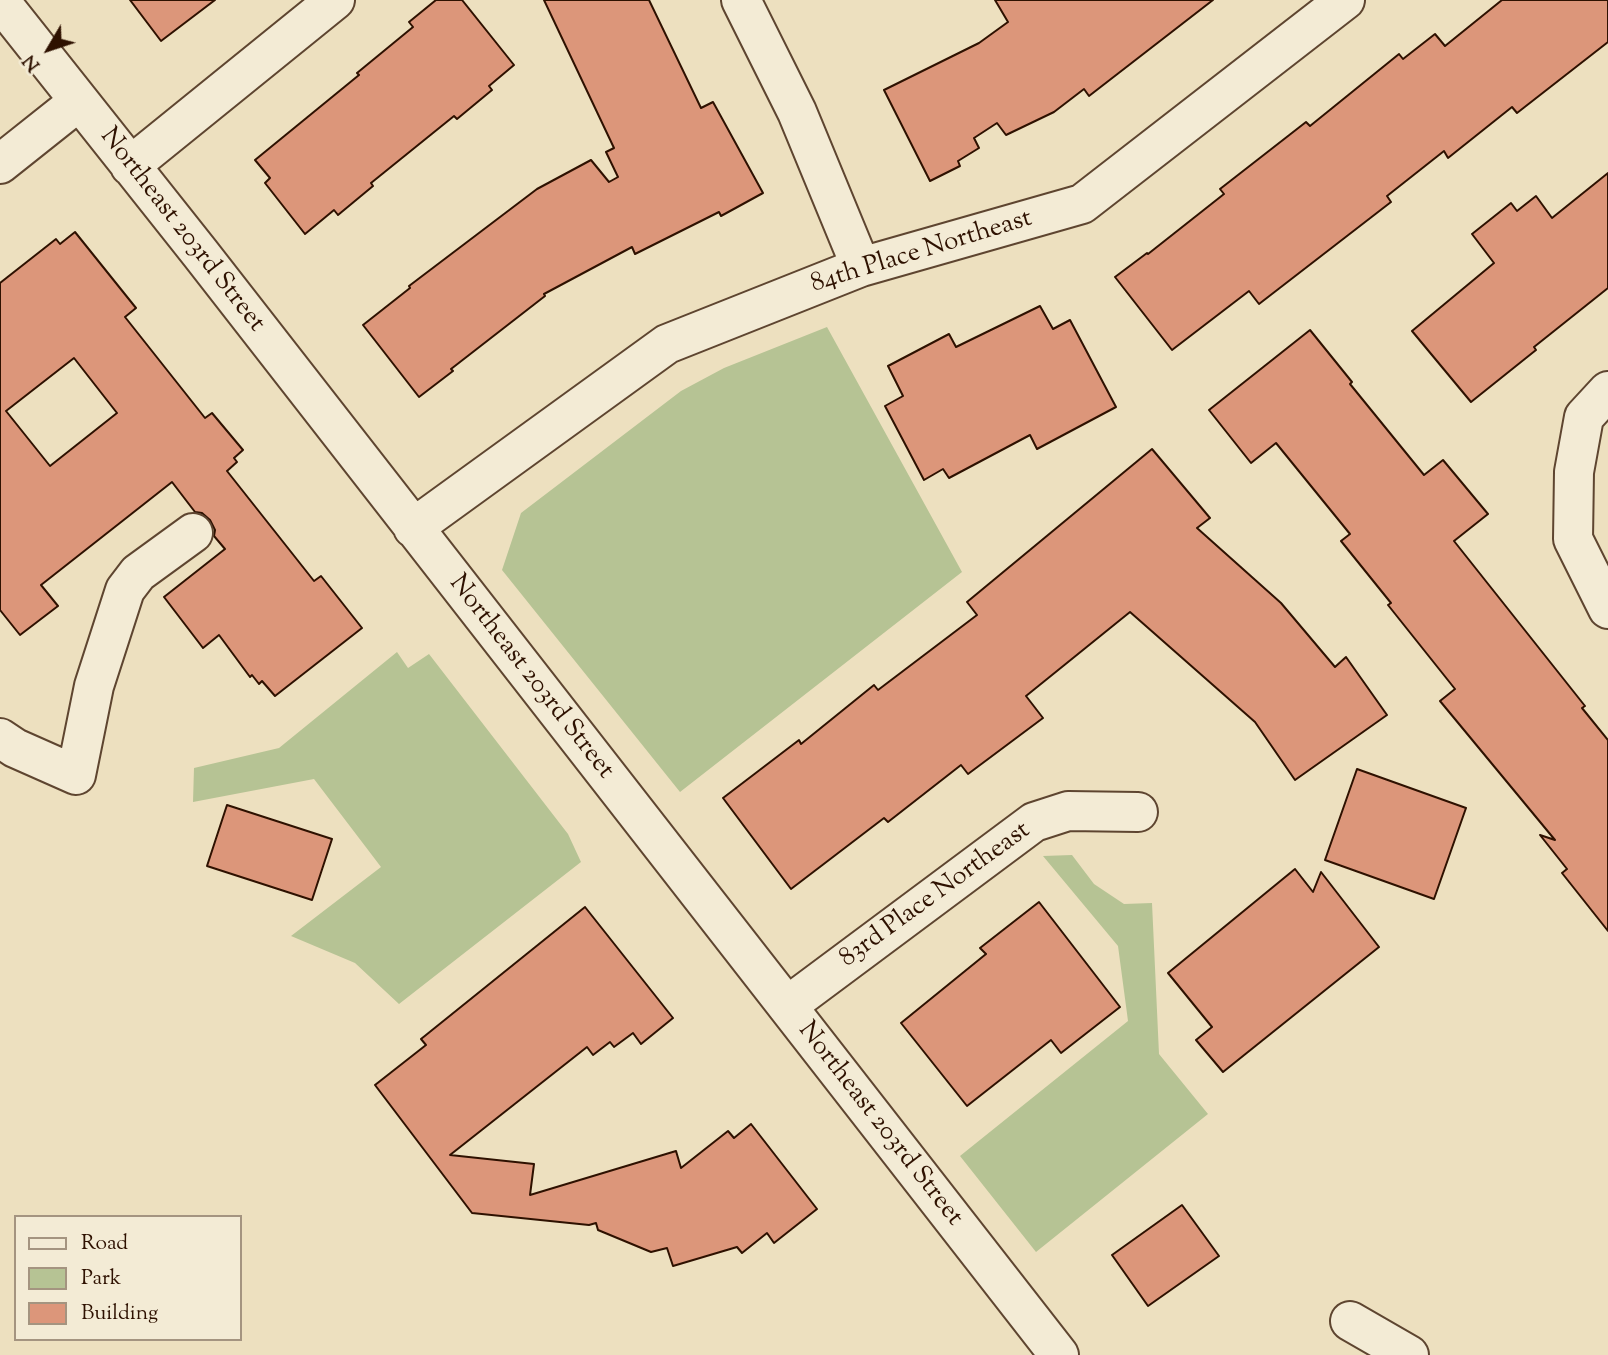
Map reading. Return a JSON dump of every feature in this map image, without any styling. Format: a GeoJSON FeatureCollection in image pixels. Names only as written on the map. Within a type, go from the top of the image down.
{"type":"FeatureCollection","features":[{"type":"Feature","properties":{"kind":"street"},"geometry":{"type":"LineString","coordinates":[[130,166],[335,0]]}},
{"type":"Feature","properties":{"kind":"street"},"geometry":{"type":"LineString","coordinates":[[741,0],[797,112],[861,267]]}},
{"type":"Feature","properties":{"kind":"street","name":"84th Place Northeast"},"geometry":{"type":"LineString","coordinates":[[414,528],[667,344],[861,267],[1082,204],[1345,0]]}},
{"type":"Feature","properties":{"kind":"street","name":"Northeast 203rd Street"},"geometry":{"type":"LineString","coordinates":[[0,2],[1059,1355]]}},
{"type":"Feature","properties":{"kind":"street"},"geometry":{"type":"LineString","coordinates":[[0,164],[78,102]]}},
{"type":"Feature","properties":{"kind":"street"},"geometry":{"type":"LineString","coordinates":[[1608,391],[1584,417],[1574,472],[1573,539],[1608,610]]}},
{"type":"Feature","properties":{"kind":"street"},"geometry":{"type":"LineString","coordinates":[[0,738],[15,748],[76,775],[94,686],[125,590],[138,573],[193,533]]}},
{"type":"Feature","properties":{"kind":"street","name":"83rd Place Northeast"},"geometry":{"type":"LineString","coordinates":[[787,1006],[1034,822],[1068,811],[1138,812]]}},
{"type":"Feature","properties":{"kind":"street"},"geometry":{"type":"LineString","coordinates":[[1350,1321],[1409,1355]]}},
{"type":"Feature","properties":{"kind":"green space"},"geometry":{"type":"Polygon","coordinates":[[[827,327],[962,572],[680,792],[502,570],[521,513],[681,391],[724,368],[827,327]]]}},
{"type":"Feature","properties":{"kind":"green space"},"geometry":{"type":"Polygon","coordinates":[[[397,652],[408,668],[429,654],[568,834],[581,862],[399,1004],[355,963],[291,936],[381,867],[314,779],[193,802],[194,768],[279,748],[397,652]]]}},
{"type":"Feature","properties":{"kind":"green space"},"geometry":{"type":"Polygon","coordinates":[[[1072,855],[1094,884],[1124,904],[1152,903],[1159,1054],[1208,1114],[1036,1252],[960,1156],[1128,1021],[1118,946],[1043,856],[1072,855]]]}},
{"type":"Feature","properties":{"kind":"building"},"geometry":{"type":"Polygon","coordinates":[[[130,0],[215,0],[161,41],[130,0]]]}},
{"type":"Feature","properties":{"kind":"building"},"geometry":{"type":"Polygon","coordinates":[[[436,0],[462,0],[514,65],[489,86],[492,90],[457,119],[454,116],[371,183],[373,186],[338,215],[334,210],[305,234],[265,183],[270,178],[255,160],[359,75],[357,73],[413,27],[409,22],[436,0]]]}},
{"type":"Feature","properties":{"kind":"building"},"geometry":{"type":"Polygon","coordinates":[[[544,0],[649,0],[701,108],[713,102],[763,193],[721,216],[719,212],[635,254],[632,247],[544,294],[545,296],[419,397],[363,325],[410,288],[409,286],[537,189],[591,160],[609,182],[618,177],[606,152],[614,148],[544,0]]]}},
{"type":"Feature","properties":{"kind":"building"},"geometry":{"type":"Polygon","coordinates":[[[995,0],[1213,0],[1089,96],[1084,89],[1054,112],[1006,135],[997,123],[974,138],[979,148],[958,161],[960,166],[930,181],[884,90],[979,43],[1008,22],[995,0]]]}},
{"type":"Feature","properties":{"kind":"building"},"geometry":{"type":"Polygon","coordinates":[[[1502,0],[1608,0],[1608,42],[1517,113],[1512,107],[1448,158],[1444,151],[1387,196],[1391,202],[1259,304],[1249,291],[1172,350],[1115,277],[1224,194],[1220,189],[1306,122],[1310,126],[1399,54],[1403,59],[1435,34],[1445,46],[1502,0]]]}},
{"type":"Feature","properties":{"kind":"building"},"geometry":{"type":"Polygon","coordinates":[[[1608,173],[1608,288],[1471,402],[1412,331],[1494,263],[1472,234],[1511,203],[1517,211],[1536,196],[1552,218],[1608,173]]]}},
{"type":"Feature","properties":{"kind":"building"},"geometry":{"type":"Polygon","coordinates":[[[75,232],[136,308],[125,317],[205,418],[212,413],[243,450],[234,458],[237,462],[227,471],[314,581],[321,576],[362,628],[275,696],[262,681],[259,684],[252,675],[250,677],[219,635],[203,648],[164,597],[225,549],[214,536],[215,530],[210,520],[202,513],[195,512],[172,482],[41,585],[58,606],[20,635],[0,610],[0,283],[56,239],[60,244],[75,232]],[[74,358],[6,411],[50,466],[117,413],[74,358]]]}},
{"type":"Feature","properties":{"kind":"building"},"geometry":{"type":"Polygon","coordinates":[[[1040,306],[1053,329],[1070,320],[1116,407],[1037,449],[1030,435],[949,478],[943,469],[924,480],[885,406],[903,396],[888,366],[949,334],[956,347],[1040,306]]]}},
{"type":"Feature","properties":{"kind":"building"},"geometry":{"type":"Polygon","coordinates":[[[1310,330],[1424,475],[1443,460],[1488,514],[1454,541],[1585,706],[1582,708],[1608,740],[1608,931],[1562,873],[1567,869],[1540,835],[1555,840],[1440,701],[1455,689],[1341,541],[1350,534],[1276,443],[1251,463],[1209,410],[1310,330]]]}},
{"type":"Feature","properties":{"kind":"building"},"geometry":{"type":"Polygon","coordinates":[[[1152,449],[1210,518],[1197,528],[1281,603],[1335,667],[1346,657],[1387,715],[1295,780],[1255,722],[1130,612],[1026,696],[1043,718],[968,774],[961,765],[888,822],[884,818],[791,889],[723,798],[799,740],[801,744],[874,685],[878,690],[977,615],[967,602],[1152,449]]]}},
{"type":"Feature","properties":{"kind":"building"},"geometry":{"type":"Polygon","coordinates":[[[1357,769],[1466,808],[1434,899],[1325,860],[1357,769]]]}},
{"type":"Feature","properties":{"kind":"building"},"geometry":{"type":"Polygon","coordinates":[[[227,805],[332,839],[312,900],[207,866],[227,805]]]}},
{"type":"Feature","properties":{"kind":"building"},"geometry":{"type":"Polygon","coordinates":[[[1295,869],[1313,892],[1321,872],[1379,947],[1223,1072],[1196,1040],[1212,1027],[1168,973],[1295,869]]]}},
{"type":"Feature","properties":{"kind":"building"},"geometry":{"type":"Polygon","coordinates":[[[1039,902],[1120,1007],[1061,1053],[1051,1040],[967,1106],[901,1023],[986,954],[980,948],[1039,902]]]}},
{"type":"Feature","properties":{"kind":"building"},"geometry":{"type":"Polygon","coordinates":[[[585,907],[673,1018],[641,1044],[633,1033],[614,1047],[610,1042],[593,1055],[587,1047],[450,1155],[534,1164],[530,1195],[676,1151],[681,1168],[728,1131],[734,1138],[751,1124],[817,1209],[774,1243],[767,1233],[742,1253],[737,1247],[673,1266],[667,1248],[651,1252],[598,1230],[596,1223],[589,1225],[472,1213],[375,1085],[426,1045],[421,1039],[585,907]]]}},
{"type":"Feature","properties":{"kind":"building"},"geometry":{"type":"Polygon","coordinates":[[[1182,1205],[1219,1256],[1148,1306],[1112,1255],[1182,1205]]]}}]}
